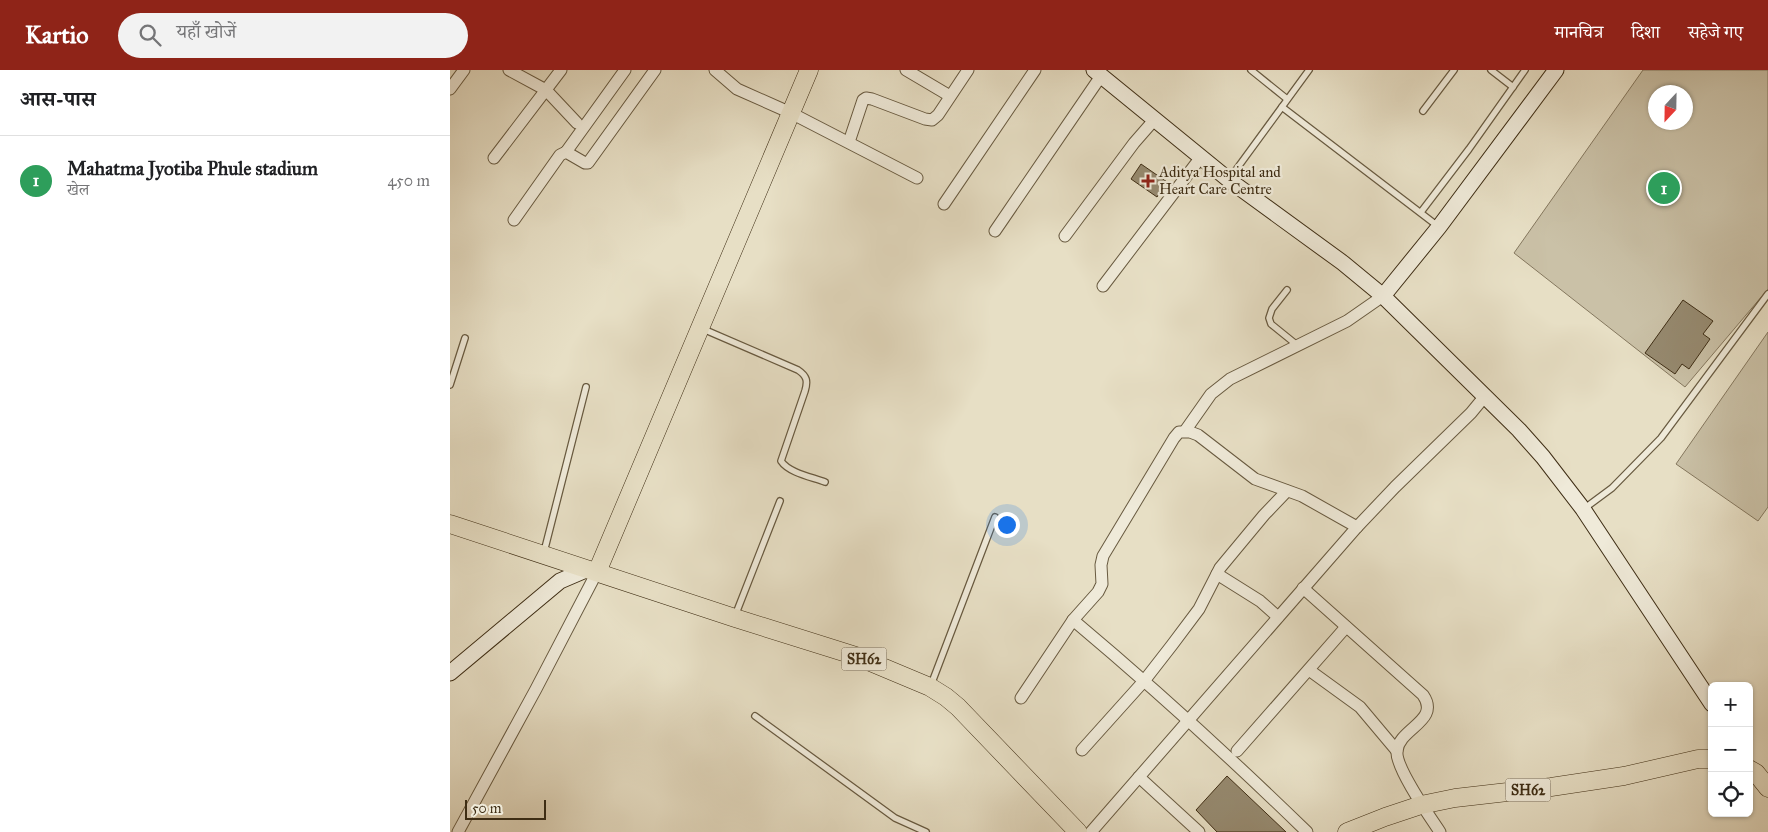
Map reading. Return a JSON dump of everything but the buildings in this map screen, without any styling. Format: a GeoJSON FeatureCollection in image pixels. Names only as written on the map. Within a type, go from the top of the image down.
{"type":"FeatureCollection","features":[{"type":"Feature","properties":{"kind":"main road"},"geometry":{"type":"LineString","coordinates":[[592,571],[701,328],[809,70]]}},
{"type":"Feature","properties":{"kind":"main road","name":"SH62"},"geometry":{"type":"LineString","coordinates":[[450,524],[856,656],[930,687],[958,707],[1078,832]]}},
{"type":"Feature","properties":{"kind":"main road","name":"SH62"},"geometry":{"type":"LineString","coordinates":[[1347,832],[1385,816],[1421,804],[1624,776],[1698,759],[1708,759]]}},
{"type":"Feature","properties":{"kind":"main road"},"geometry":{"type":"LineString","coordinates":[[1753,769],[1768,788]]}},
{"type":"Feature","properties":{"kind":"street"},"geometry":{"type":"LineString","coordinates":[[450,89],[464,70]]}},
{"type":"Feature","properties":{"kind":"street"},"geometry":{"type":"LineString","coordinates":[[509,70],[546,90],[577,122]]}},
{"type":"Feature","properties":{"kind":"street"},"geometry":{"type":"LineString","coordinates":[[494,158],[561,70]]}},
{"type":"Feature","properties":{"kind":"street"},"geometry":{"type":"LineString","coordinates":[[514,220],[560,155],[566,152],[625,70]]}},
{"type":"Feature","properties":{"kind":"street"},"geometry":{"type":"LineString","coordinates":[[566,152],[588,163],[655,70]]}},
{"type":"Feature","properties":{"kind":"street"},"geometry":{"type":"LineString","coordinates":[[715,70],[737,89],[791,113],[917,178]]}},
{"type":"Feature","properties":{"kind":"street"},"geometry":{"type":"LineString","coordinates":[[906,70],[950,96]]}},
{"type":"Feature","properties":{"kind":"street"},"geometry":{"type":"LineString","coordinates":[[849,142],[863,100],[866,98],[924,119],[932,120],[938,115],[968,70]]}},
{"type":"Feature","properties":{"kind":"street"},"geometry":{"type":"LineString","coordinates":[[944,204],[1034,70]]}},
{"type":"Feature","properties":{"kind":"street"},"geometry":{"type":"LineString","coordinates":[[1185,431],[1203,404],[1221,386],[1358,314],[1378,300],[1439,226],[1556,70]]}},
{"type":"Feature","properties":{"kind":"street"},"geometry":{"type":"LineString","coordinates":[[995,230],[1098,73],[1229,180],[1343,264],[1378,300],[1485,396],[1543,457],[1583,509],[1708,698]]}},
{"type":"Feature","properties":{"kind":"street"},"geometry":{"type":"LineString","coordinates":[[1065,236],[1154,119]]}},
{"type":"Feature","properties":{"kind":"street"},"geometry":{"type":"LineString","coordinates":[[1103,286],[1201,157]]}},
{"type":"Feature","properties":{"kind":"street"},"geometry":{"type":"LineString","coordinates":[[1091,832],[1357,527],[1395,486],[1468,416],[1485,396]]}},
{"type":"Feature","properties":{"kind":"street"},"geometry":{"type":"LineString","coordinates":[[1020,698],[1073,620],[1098,592],[1102,584],[1101,565],[1103,556],[1179,432],[1185,431],[1198,435],[1255,479],[1317,504],[1357,527]]}},
{"type":"Feature","properties":{"kind":"street"},"geometry":{"type":"LineString","coordinates":[[1082,750],[1144,681],[1199,609],[1217,574],[1264,514],[1287,491]]}},
{"type":"Feature","properties":{"kind":"street"},"geometry":{"type":"LineString","coordinates":[[450,673],[560,581],[592,571]]}},
{"type":"Feature","properties":{"kind":"street"},"geometry":{"type":"LineString","coordinates":[[458,832],[531,698],[592,571]]}},
{"type":"Feature","properties":{"kind":"street"},"geometry":{"type":"LineString","coordinates":[[1217,574],[1260,601],[1278,617]]}},
{"type":"Feature","properties":{"kind":"street"},"geometry":{"type":"LineString","coordinates":[[1303,588],[1423,695],[1427,701],[1429,707],[1427,714],[1400,741],[1397,751],[1398,760],[1421,804],[1440,832]]}},
{"type":"Feature","properties":{"kind":"street"},"geometry":{"type":"LineString","coordinates":[[1073,620],[1233,760],[1307,832]]}},
{"type":"Feature","properties":{"kind":"street"},"geometry":{"type":"LineString","coordinates":[[1237,751],[1346,627]]}},
{"type":"Feature","properties":{"kind":"street"},"geometry":{"type":"LineString","coordinates":[[1309,670],[1360,708],[1397,751]]}},
{"type":"Feature","properties":{"kind":"street"},"geometry":{"type":"LineString","coordinates":[[1139,777],[1199,832]]}},
{"type":"Feature","properties":{"kind":"lane"},"geometry":{"type":"LineString","coordinates":[[1251,70],[1287,100]]}},
{"type":"Feature","properties":{"kind":"lane"},"geometry":{"type":"LineString","coordinates":[[1229,180],[1309,70]]}},
{"type":"Feature","properties":{"kind":"lane"},"geometry":{"type":"LineString","coordinates":[[1423,112],[1454,70]]}},
{"type":"Feature","properties":{"kind":"lane"},"geometry":{"type":"LineString","coordinates":[[1491,70],[1513,87]]}},
{"type":"Feature","properties":{"kind":"lane"},"geometry":{"type":"LineString","coordinates":[[1420,212],[1469,149],[1525,70]]}},
{"type":"Feature","properties":{"kind":"lane"},"geometry":{"type":"LineString","coordinates":[[1282,107],[1439,226]]}},
{"type":"Feature","properties":{"kind":"lane"},"geometry":{"type":"LineString","coordinates":[[1287,290],[1272,309],[1269,318],[1271,324],[1297,345]]}},
{"type":"Feature","properties":{"kind":"lane"},"geometry":{"type":"LineString","coordinates":[[1583,509],[1612,488],[1661,438],[1767,298]]}},
{"type":"Feature","properties":{"kind":"lane"},"geometry":{"type":"LineString","coordinates":[[701,328],[798,370],[805,375],[807,382],[805,391],[781,461],[784,466],[825,482]]}},
{"type":"Feature","properties":{"kind":"lane"},"geometry":{"type":"LineString","coordinates":[[450,385],[465,338]]}},
{"type":"Feature","properties":{"kind":"lane"},"geometry":{"type":"LineString","coordinates":[[543,554],[586,387]]}},
{"type":"Feature","properties":{"kind":"lane"},"geometry":{"type":"LineString","coordinates":[[735,618],[780,501]]}},
{"type":"Feature","properties":{"kind":"lane"},"geometry":{"type":"LineString","coordinates":[[930,687],[995,517]]}},
{"type":"Feature","properties":{"kind":"lane"},"geometry":{"type":"LineString","coordinates":[[755,716],[895,818],[926,832]]}},
{"type":"Feature","properties":{"kind":"shaded area"},"geometry":{"type":"Polygon","coordinates":[[[1643,70],[1768,70],[1768,289],[1685,387],[1514,253],[1643,70]]]}},
{"type":"Feature","properties":{"kind":"shaded area"},"geometry":{"type":"Polygon","coordinates":[[[1768,332],[1768,507],[1758,521],[1676,464],[1768,332]]]}},
{"type":"Feature","properties":{"kind":"place","name":"Aditya Hospital and Heart Care Centre"},"geometry":{"type":"Point","coordinates":[1148,181]}},
{"type":"Feature","properties":{"kind":"place","name":"Mahatma Jyotiba Phule stadium"},"geometry":{"type":"Point","coordinates":[1664,188]}}]}
